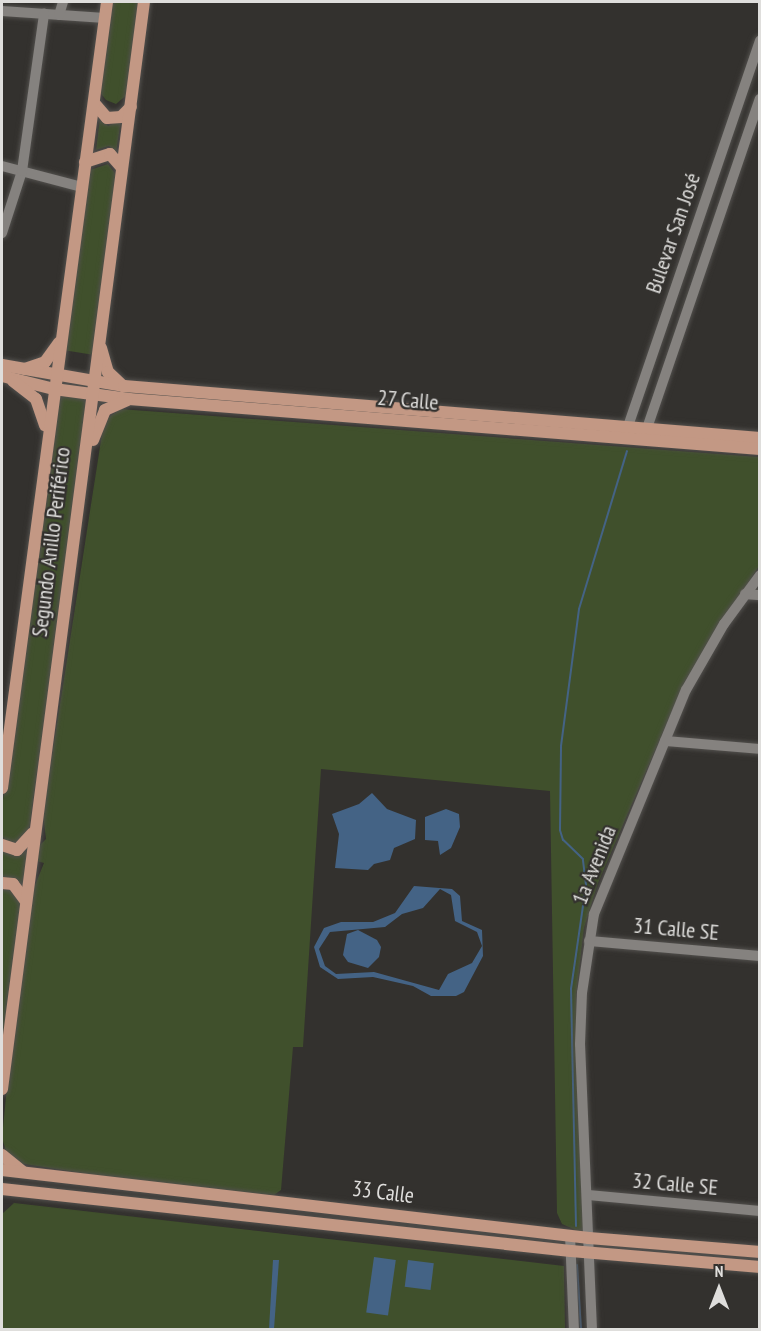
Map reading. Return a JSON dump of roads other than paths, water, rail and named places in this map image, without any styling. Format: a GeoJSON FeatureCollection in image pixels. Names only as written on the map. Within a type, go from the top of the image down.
{"type":"FeatureCollection","features":[{"type":"Feature","properties":{"kind":"main road","name":"Segundo Anillo Periférico"},"geometry":{"type":"LineString","coordinates":[[2,788],[4,745],[107,2]]}},
{"type":"Feature","properties":{"kind":"main road","name":"Segundo Anillo Periférico"},"geometry":{"type":"LineString","coordinates":[[2,1089],[144,2]]}},
{"type":"Feature","properties":{"kind":"main road"},"geometry":{"type":"LineString","coordinates":[[94,103],[107,118],[121,117],[131,107]]}},
{"type":"Feature","properties":{"kind":"main road"},"geometry":{"type":"LineString","coordinates":[[85,162],[110,154],[122,168]]}},
{"type":"Feature","properties":{"kind":"main road"},"geometry":{"type":"LineString","coordinates":[[100,333],[108,372],[124,386]]}},
{"type":"Feature","properties":{"kind":"main road"},"geometry":{"type":"LineString","coordinates":[[3,373],[45,362],[62,339]]}},
{"type":"Feature","properties":{"kind":"main road"},"geometry":{"type":"LineString","coordinates":[[21,370],[55,383]]}},
{"type":"Feature","properties":{"kind":"main road"},"geometry":{"type":"LineString","coordinates":[[3,373],[55,383]]}},
{"type":"Feature","properties":{"kind":"main road"},"geometry":{"type":"LineString","coordinates":[[3,373],[41,406],[47,439]]}},
{"type":"Feature","properties":{"kind":"main road","name":"27 Calle"},"geometry":{"type":"LineString","coordinates":[[55,383],[93,389],[129,399],[626,433],[759,438]]}},
{"type":"Feature","properties":{"kind":"main road","name":"27 Calle"},"geometry":{"type":"LineString","coordinates":[[93,389],[124,386],[626,433]]}},
{"type":"Feature","properties":{"kind":"main road"},"geometry":{"type":"LineString","coordinates":[[77,506],[98,419],[105,410],[129,399]]}},
{"type":"Feature","properties":{"kind":"main road","name":"27 Calle"},"geometry":{"type":"LineString","coordinates":[[645,434],[759,449]]}},
{"type":"Feature","properties":{"kind":"main road"},"geometry":{"type":"LineString","coordinates":[[2,844],[17,850],[35,831]]}},
{"type":"Feature","properties":{"kind":"main road"},"geometry":{"type":"LineString","coordinates":[[2,883],[13,884],[26,901]]}},
{"type":"Feature","properties":{"kind":"main road"},"geometry":{"type":"LineString","coordinates":[[2,1155],[27,1174]]}},
{"type":"Feature","properties":{"kind":"main road","name":"33 Calle"},"geometry":{"type":"LineString","coordinates":[[2,1170],[589,1238],[759,1252]]}},
{"type":"Feature","properties":{"kind":"main road","name":"33 Calle"},"geometry":{"type":"LineString","coordinates":[[2,1189],[571,1251],[759,1267]]}},
{"type":"Feature","properties":{"kind":"main road"},"geometry":{"type":"LineString","coordinates":[[266,1216],[284,1201]]}},
{"type":"Feature","properties":{"kind":"street"},"geometry":{"type":"LineString","coordinates":[[59,15],[63,2]]}},
{"type":"Feature","properties":{"kind":"street"},"geometry":{"type":"LineString","coordinates":[[2,11],[30,7],[44,14],[105,18]]}},
{"type":"Feature","properties":{"kind":"street"},"geometry":{"type":"LineString","coordinates":[[2,233],[22,171],[44,14]]}},
{"type":"Feature","properties":{"kind":"street","name":"Bulevar San José"},"geometry":{"type":"LineString","coordinates":[[626,433],[759,40]]}},
{"type":"Feature","properties":{"kind":"street","name":"Bulevar San José"},"geometry":{"type":"LineString","coordinates":[[645,434],[759,99]]}},
{"type":"Feature","properties":{"kind":"street"},"geometry":{"type":"LineString","coordinates":[[2,165],[82,187]]}},
{"type":"Feature","properties":{"kind":"street","name":"1a Avenida"},"geometry":{"type":"LineString","coordinates":[[589,1252],[580,1034],[589,941],[602,889],[686,690],[759,575]]}},
{"type":"Feature","properties":{"kind":"street"},"geometry":{"type":"LineString","coordinates":[[745,594],[759,595]]}},
{"type":"Feature","properties":{"kind":"street"},"geometry":{"type":"LineString","coordinates":[[665,741],[759,749]]}},
{"type":"Feature","properties":{"kind":"street","name":"31 Calle SE"},"geometry":{"type":"LineString","coordinates":[[589,941],[759,956]]}},
{"type":"Feature","properties":{"kind":"street","name":"32 Calle SE"},"geometry":{"type":"LineString","coordinates":[[588,1195],[759,1211]]}},
{"type":"Feature","properties":{"kind":"street"},"geometry":{"type":"LineString","coordinates":[[570,1235],[574,1329]]}},
{"type":"Feature","properties":{"kind":"street"},"geometry":{"type":"LineString","coordinates":[[589,1252],[592,1329]]}},
{"type":"Feature","properties":{"kind":"water"},"geometry":{"type":"Polygon","coordinates":[[[372,793],[387,809],[416,820],[415,839],[394,848],[390,860],[374,864],[368,870],[335,868],[339,834],[332,814],[359,804],[372,793]]]}},
{"type":"Feature","properties":{"kind":"water"},"geometry":{"type":"Polygon","coordinates":[[[446,809],[459,814],[460,827],[451,848],[440,855],[438,841],[425,840],[425,817],[446,809]]]}},
{"type":"Feature","properties":{"kind":"water"},"geometry":{"type":"Polygon","coordinates":[[[414,886],[452,889],[460,896],[462,921],[482,930],[483,956],[464,992],[456,996],[431,996],[413,986],[373,977],[338,979],[320,967],[314,947],[324,928],[341,922],[373,922],[395,913],[414,886]],[[440,889],[423,908],[402,914],[385,927],[330,932],[319,949],[325,966],[336,974],[374,972],[439,990],[448,974],[472,963],[482,946],[477,932],[455,921],[451,895],[440,889]]]}},
{"type":"Feature","properties":{"kind":"water"},"geometry":{"type":"Polygon","coordinates":[[[358,930],[377,940],[381,947],[379,957],[368,968],[348,962],[343,955],[347,934],[358,930]]]}},
{"type":"Feature","properties":{"kind":"water"},"geometry":{"type":"Polygon","coordinates":[[[374,1257],[396,1260],[388,1316],[366,1312],[374,1257]]]}},
{"type":"Feature","properties":{"kind":"water"},"geometry":{"type":"Polygon","coordinates":[[[273,1260],[279,1260],[274,1329],[269,1329],[273,1260]]]}},
{"type":"Feature","properties":{"kind":"water"},"geometry":{"type":"Polygon","coordinates":[[[408,1260],[434,1263],[431,1290],[405,1287],[408,1260]]]}},
{"type":"Feature","properties":{"kind":"waterway"},"geometry":{"type":"LineString","coordinates":[[576,1226],[571,989],[586,885],[583,859],[563,840],[560,830],[561,746],[579,609],[627,451]]}},
{"type":"Feature","properties":{"kind":"waterway"},"geometry":{"type":"LineString","coordinates":[[577,1265],[581,1330]]}}]}
